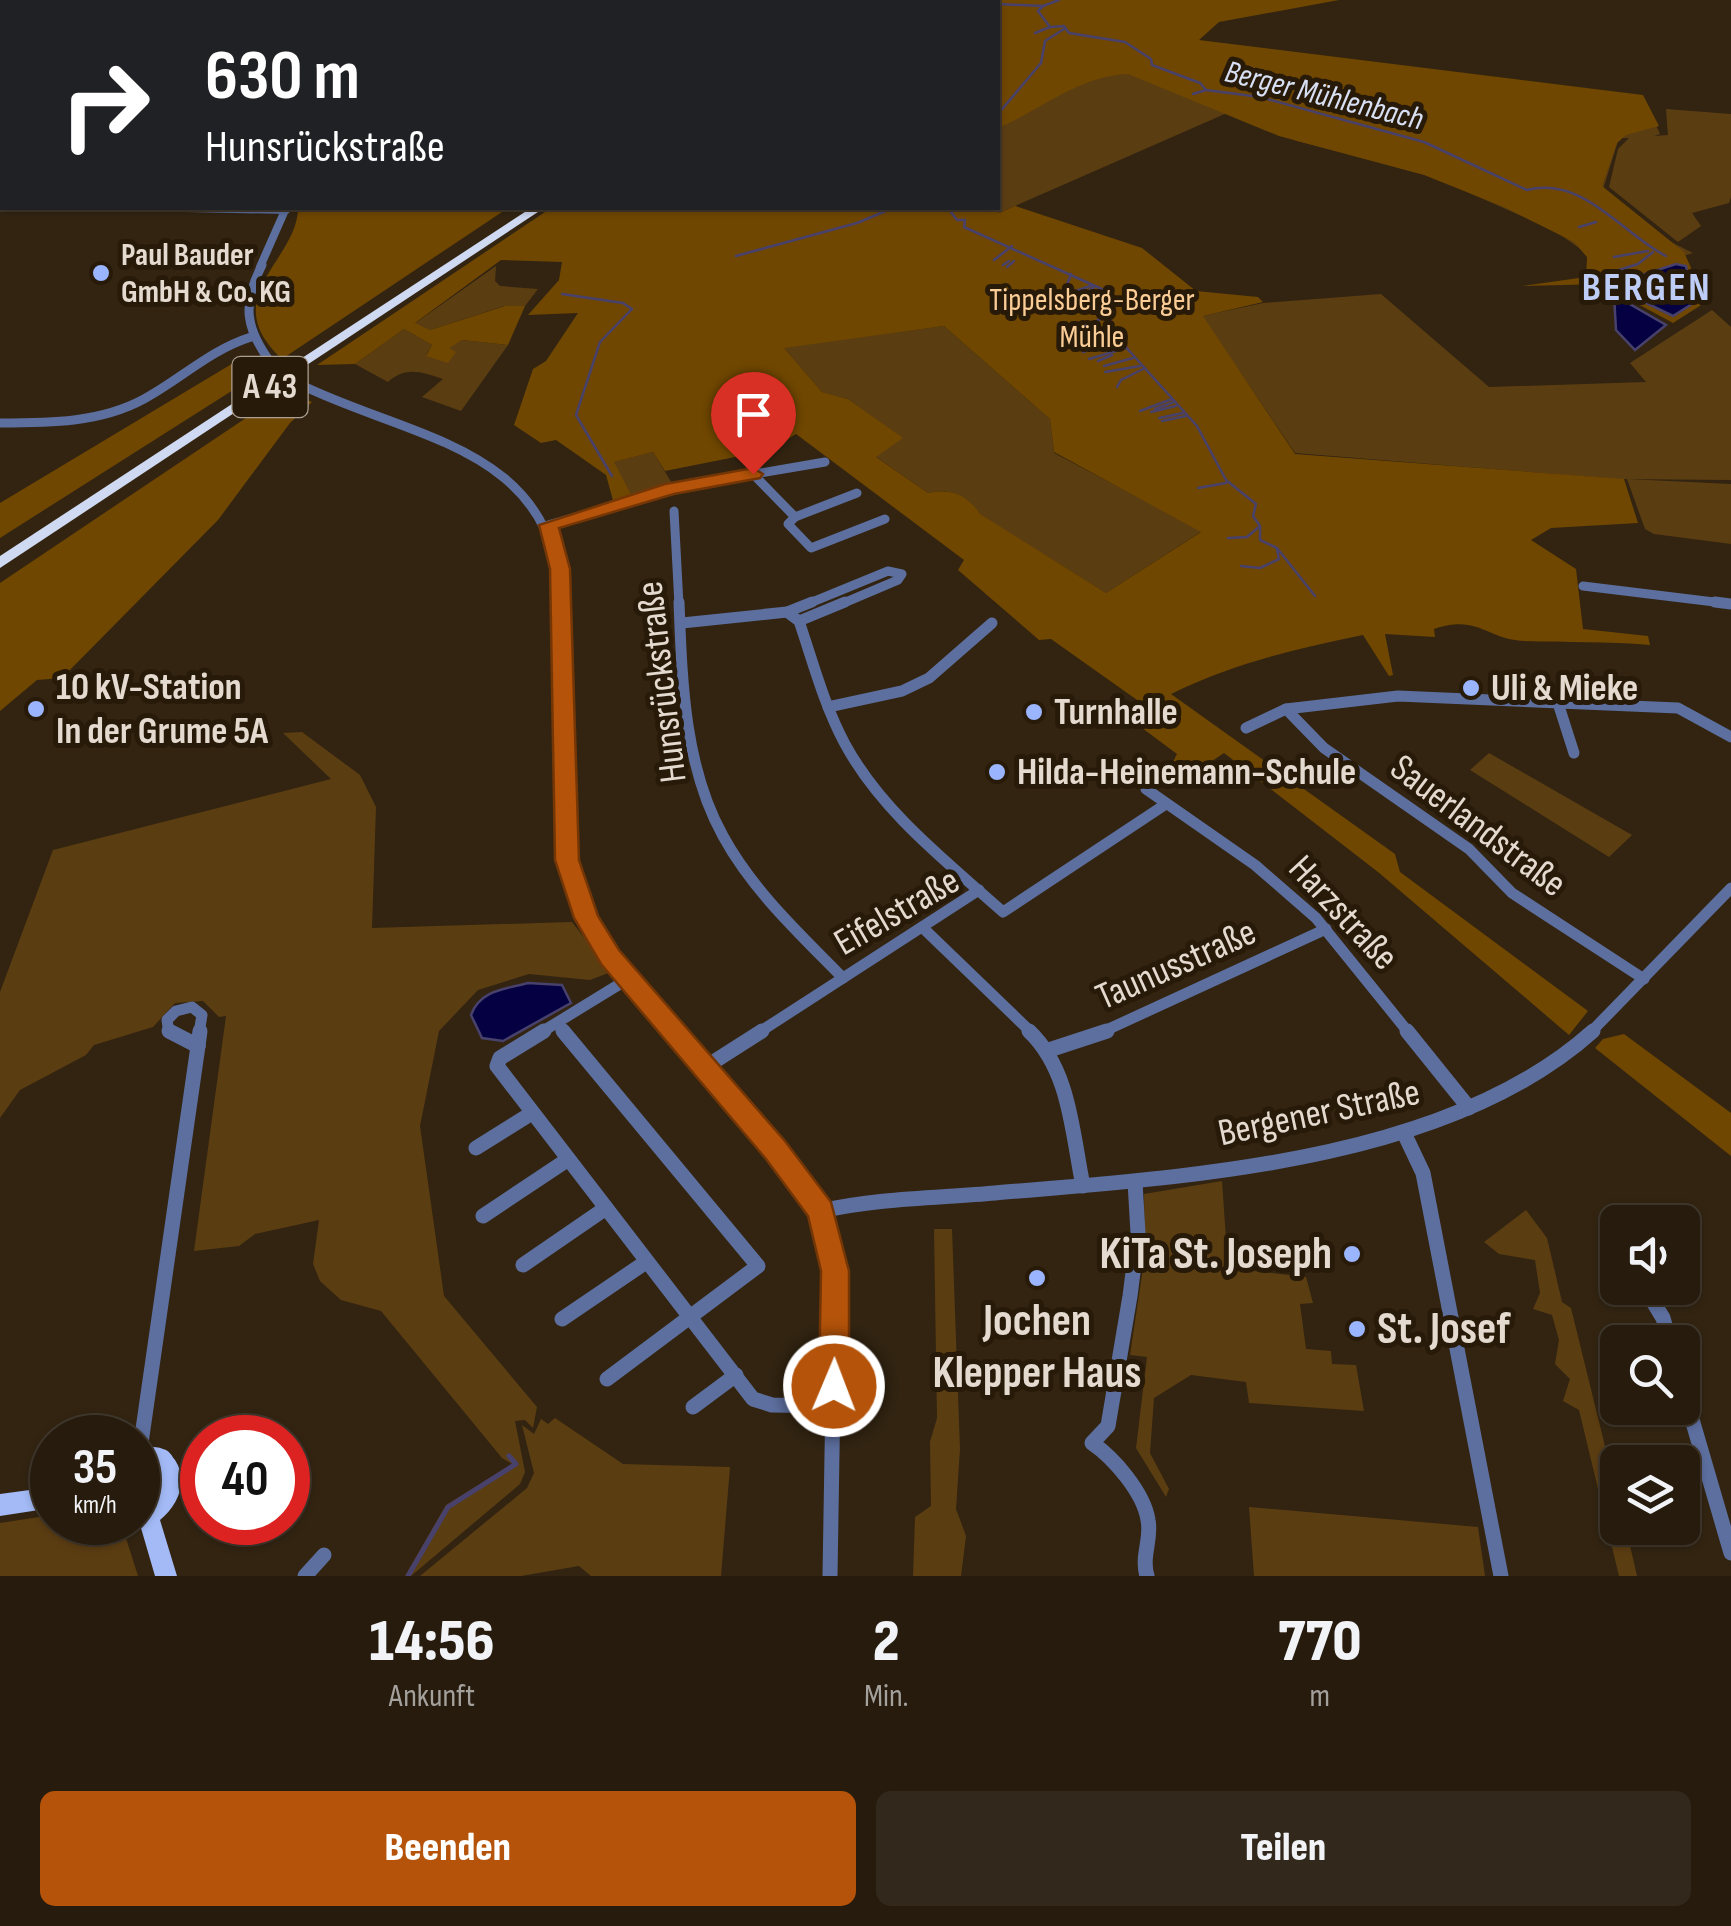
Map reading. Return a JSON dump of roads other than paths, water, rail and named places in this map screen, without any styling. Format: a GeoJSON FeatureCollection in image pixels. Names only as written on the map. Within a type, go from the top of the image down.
{"type":"FeatureCollection","features":[{"type":"Feature","properties":{"kind":"highway","name":"A 43"},"geometry":{"type":"LineString","coordinates":[[0,550],[519,210]]}},
{"type":"Feature","properties":{"kind":"highway","name":"A 43"},"geometry":{"type":"LineString","coordinates":[[0,564],[535,210]]}},
{"type":"Feature","properties":{"kind":"main road"},"geometry":{"type":"LineString","coordinates":[[160,1458],[172,1474],[167,1497],[160,1503]]}},
{"type":"Feature","properties":{"kind":"main road"},"geometry":{"type":"LineString","coordinates":[[0,1504],[30,1501]]}},
{"type":"Feature","properties":{"kind":"main road"},"geometry":{"type":"LineString","coordinates":[[154,1545],[166,1576]]}},
{"type":"Feature","properties":{"kind":"street"},"geometry":{"type":"LineString","coordinates":[[286,210],[249,288],[246,311],[251,337],[270,363],[295,382],[485,462],[525,492],[548,525],[560,569],[567,860],[586,918],[628,979],[795,1174],[821,1212],[835,1271],[830,1576]]}},
{"type":"Feature","properties":{"kind":"street"},"geometry":{"type":"LineString","coordinates":[[0,423],[68,422],[114,412],[155,392],[216,347],[251,337]]}},
{"type":"Feature","properties":{"kind":"street"},"geometry":{"type":"LineString","coordinates":[[548,525],[671,488],[825,462]]}},
{"type":"Feature","properties":{"kind":"street"},"geometry":{"type":"LineString","coordinates":[[753,474],[795,516]]}},
{"type":"Feature","properties":{"kind":"street"},"geometry":{"type":"LineString","coordinates":[[856,492],[795,516],[788,524],[811,548],[885,519]]}},
{"type":"Feature","properties":{"kind":"street","name":"Hunsrückstraße"},"geometry":{"type":"LineString","coordinates":[[674,511],[694,754],[710,810],[749,876],[844,978]]}},
{"type":"Feature","properties":{"kind":"street"},"geometry":{"type":"LineString","coordinates":[[682,623],[787,612],[888,570],[902,574],[898,580],[799,621]]}},
{"type":"Feature","properties":{"kind":"street"},"geometry":{"type":"LineString","coordinates":[[1583,586],[1731,604]]}},
{"type":"Feature","properties":{"kind":"street"},"geometry":{"type":"LineString","coordinates":[[787,612],[799,621],[828,707],[870,784],[979,890]]}},
{"type":"Feature","properties":{"kind":"street"},"geometry":{"type":"LineString","coordinates":[[828,707],[902,690],[929,678],[992,623]]}},
{"type":"Feature","properties":{"kind":"street"},"geometry":{"type":"LineString","coordinates":[[1246,728],[1286,709],[1398,696],[1678,708],[1731,737]]}},
{"type":"Feature","properties":{"kind":"street"},"geometry":{"type":"LineString","coordinates":[[1558,703],[1574,753]]}},
{"type":"Feature","properties":{"kind":"street","name":"Sauerlandstraße"},"geometry":{"type":"LineString","coordinates":[[1286,709],[1324,748],[1469,849],[1512,893],[1644,979]]}},
{"type":"Feature","properties":{"kind":"street","name":"Harzstraße"},"geometry":{"type":"LineString","coordinates":[[1146,789],[1255,865],[1326,930],[1469,1108]]}},
{"type":"Feature","properties":{"kind":"street","name":"Eifelstraße"},"geometry":{"type":"LineString","coordinates":[[704,1068],[979,890],[1003,912],[1166,804]]}},
{"type":"Feature","properties":{"kind":"street","name":"Bergener Straße"},"geometry":{"type":"LineString","coordinates":[[821,1212],[846,1204],[1135,1182],[1404,1133],[1526,1081],[1565,1054],[1731,888]]}},
{"type":"Feature","properties":{"kind":"street"},"geometry":{"type":"LineString","coordinates":[[922,927],[1048,1050],[1059,1070],[1083,1186]]}},
{"type":"Feature","properties":{"kind":"street","name":"Taunusstraße"},"geometry":{"type":"LineString","coordinates":[[1048,1050],[1118,1027],[1326,930]]}},
{"type":"Feature","properties":{"kind":"street"},"geometry":{"type":"LineString","coordinates":[[628,979],[500,1058],[497,1066],[646,1262],[762,1404],[834,1406]]}},
{"type":"Feature","properties":{"kind":"street"},"geometry":{"type":"LineString","coordinates":[[557,1022],[758,1266],[607,1379]]}},
{"type":"Feature","properties":{"kind":"street"},"geometry":{"type":"LineString","coordinates":[[144,1415],[198,1046]]}},
{"type":"Feature","properties":{"kind":"street"},"geometry":{"type":"LineString","coordinates":[[476,1148],[532,1113]]}},
{"type":"Feature","properties":{"kind":"street"},"geometry":{"type":"LineString","coordinates":[[1404,1133],[1423,1173],[1501,1576]]}},
{"type":"Feature","properties":{"kind":"street"},"geometry":{"type":"LineString","coordinates":[[482,1216],[567,1160]]}},
{"type":"Feature","properties":{"kind":"street"},"geometry":{"type":"LineString","coordinates":[[1135,1182],[1138,1233],[1127,1315],[1108,1426],[1092,1443],[1110,1456],[1147,1514],[1150,1524],[1140,1558],[1146,1576]]}},
{"type":"Feature","properties":{"kind":"street"},"geometry":{"type":"LineString","coordinates":[[523,1264],[606,1208]]}},
{"type":"Feature","properties":{"kind":"street"},"geometry":{"type":"LineString","coordinates":[[562,1320],[646,1262]]}},
{"type":"Feature","properties":{"kind":"street"},"geometry":{"type":"LineString","coordinates":[[693,1407],[736,1375]]}},
{"type":"Feature","properties":{"kind":"street"},"geometry":{"type":"LineString","coordinates":[[1694,1425],[1731,1553]]}},
{"type":"Feature","properties":{"kind":"street"},"geometry":{"type":"LineString","coordinates":[[305,1576],[324,1555]]}},
{"type":"Feature","properties":{"kind":"waterway"},"geometry":{"type":"LineString","coordinates":[[1043,6],[1059,0]]}},
{"type":"Feature","properties":{"kind":"waterway"},"geometry":{"type":"LineString","coordinates":[[1000,4],[1043,6]]}},
{"type":"Feature","properties":{"kind":"waterway"},"geometry":{"type":"LineString","coordinates":[[1043,6],[1038,11],[1050,27]]}},
{"type":"Feature","properties":{"kind":"waterway","name":"Berger Mühlenbach"},"geometry":{"type":"LineString","coordinates":[[1050,27],[1064,26],[1069,33],[1125,42],[1151,59],[1152,65],[1200,83],[1206,90]]}},
{"type":"Feature","properties":{"kind":"waterway"},"geometry":{"type":"LineString","coordinates":[[1035,33],[1050,27]]}},
{"type":"Feature","properties":{"kind":"waterway","name":"Berger Mühlenbach"},"geometry":{"type":"LineString","coordinates":[[1000,112],[1041,63],[1045,41],[1064,29]]}},
{"type":"Feature","properties":{"kind":"waterway"},"geometry":{"type":"LineString","coordinates":[[1193,94],[1206,90]]}},
{"type":"Feature","properties":{"kind":"waterway","name":"Berger Mühlenbach"},"geometry":{"type":"LineString","coordinates":[[1206,90],[1260,97],[1424,142],[1527,190],[1566,191],[1601,209],[1666,256]]}},
{"type":"Feature","properties":{"kind":"waterway"},"geometry":{"type":"LineString","coordinates":[[736,256],[857,223],[888,210]]}},
{"type":"Feature","properties":{"kind":"waterway","name":"Berger Mühlenbach"},"geometry":{"type":"LineString","coordinates":[[950,210],[957,220],[965,220],[964,227],[1010,248]]}},
{"type":"Feature","properties":{"kind":"waterway"},"geometry":{"type":"LineString","coordinates":[[1579,227],[1596,222]]}},
{"type":"Feature","properties":{"kind":"waterway"},"geometry":{"type":"LineString","coordinates":[[994,260],[1010,248]]}},
{"type":"Feature","properties":{"kind":"waterway","name":"Berger Mühlenbach"},"geometry":{"type":"LineString","coordinates":[[1010,248],[1071,275]]}},
{"type":"Feature","properties":{"kind":"waterway"},"geometry":{"type":"LineString","coordinates":[[1614,257],[1648,251]]}},
{"type":"Feature","properties":{"kind":"waterway"},"geometry":{"type":"LineString","coordinates":[[1619,270],[1638,264],[1653,252]]}},
{"type":"Feature","properties":{"kind":"waterway"},"geometry":{"type":"LineString","coordinates":[[1003,265],[1009,261]]}},
{"type":"Feature","properties":{"kind":"waterway"},"geometry":{"type":"LineString","coordinates":[[1007,267],[1014,261]]}},
{"type":"Feature","properties":{"kind":"waterway"},"geometry":{"type":"LineString","coordinates":[[1065,290],[1071,275]]}},
{"type":"Feature","properties":{"kind":"waterway","name":"Berger Mühlenbach"},"geometry":{"type":"LineString","coordinates":[[1071,275],[1093,285]]}},
{"type":"Feature","properties":{"kind":"waterway"},"geometry":{"type":"LineString","coordinates":[[1070,293],[1093,285]]}},
{"type":"Feature","properties":{"kind":"waterway","name":"Berger Mühlenbach"},"geometry":{"type":"LineString","coordinates":[[1093,285],[1104,290],[1105,295]]}},
{"type":"Feature","properties":{"kind":"waterway"},"geometry":{"type":"LineString","coordinates":[[1078,298],[1094,287]]}},
{"type":"Feature","properties":{"kind":"waterway"},"geometry":{"type":"LineString","coordinates":[[562,294],[623,303],[632,309],[600,342],[576,415],[612,476]]}},
{"type":"Feature","properties":{"kind":"waterway"},"geometry":{"type":"LineString","coordinates":[[1083,304],[1105,295]]}},
{"type":"Feature","properties":{"kind":"waterway","name":"Berger Mühlenbach"},"geometry":{"type":"LineString","coordinates":[[1105,295],[1108,307]]}},
{"type":"Feature","properties":{"kind":"waterway"},"geometry":{"type":"LineString","coordinates":[[1097,312],[1108,307]]}},
{"type":"Feature","properties":{"kind":"waterway","name":"Berger Mühlenbach"},"geometry":{"type":"LineString","coordinates":[[1108,307],[1110,315]]}},
{"type":"Feature","properties":{"kind":"waterway"},"geometry":{"type":"LineString","coordinates":[[1066,333],[1110,315]]}},
{"type":"Feature","properties":{"kind":"waterway","name":"Berger Mühlenbach"},"geometry":{"type":"LineString","coordinates":[[1110,315],[1114,334],[1145,368]]}},
{"type":"Feature","properties":{"kind":"waterway"},"geometry":{"type":"LineString","coordinates":[[1082,347],[1116,338]]}},
{"type":"Feature","properties":{"kind":"waterway"},"geometry":{"type":"LineString","coordinates":[[1083,352],[1117,341]]}},
{"type":"Feature","properties":{"kind":"waterway"},"geometry":{"type":"LineString","coordinates":[[1089,359],[1126,348]]}},
{"type":"Feature","properties":{"kind":"waterway"},"geometry":{"type":"LineString","coordinates":[[1098,361],[1112,355]]}},
{"type":"Feature","properties":{"kind":"waterway"},"geometry":{"type":"LineString","coordinates":[[1104,366],[1133,358]]}},
{"type":"Feature","properties":{"kind":"waterway"},"geometry":{"type":"LineString","coordinates":[[1105,372],[1140,366]]}},
{"type":"Feature","properties":{"kind":"waterway"},"geometry":{"type":"LineString","coordinates":[[1117,387],[1121,380],[1145,368]]}},
{"type":"Feature","properties":{"kind":"waterway","name":"Berger Mühlenbach"},"geometry":{"type":"LineString","coordinates":[[1145,368],[1197,426],[1226,480],[1256,504],[1253,516],[1260,526]]}},
{"type":"Feature","properties":{"kind":"waterway"},"geometry":{"type":"LineString","coordinates":[[1140,411],[1172,399]]}},
{"type":"Feature","properties":{"kind":"waterway"},"geometry":{"type":"LineString","coordinates":[[1155,409],[1174,402]]}},
{"type":"Feature","properties":{"kind":"waterway"},"geometry":{"type":"LineString","coordinates":[[1151,412],[1176,406]]}},
{"type":"Feature","properties":{"kind":"waterway"},"geometry":{"type":"LineString","coordinates":[[1159,418],[1183,413]]}},
{"type":"Feature","properties":{"kind":"waterway"},"geometry":{"type":"LineString","coordinates":[[1162,421],[1186,416]]}},
{"type":"Feature","properties":{"kind":"waterway"},"geometry":{"type":"LineString","coordinates":[[1198,488],[1226,483]]}},
{"type":"Feature","properties":{"kind":"waterway"},"geometry":{"type":"LineString","coordinates":[[1228,538],[1247,537],[1260,526]]}},
{"type":"Feature","properties":{"kind":"waterway","name":"Berger Mühlenbach"},"geometry":{"type":"LineString","coordinates":[[1260,526],[1260,540],[1277,548],[1315,596]]}},
{"type":"Feature","properties":{"kind":"waterway"},"geometry":{"type":"LineString","coordinates":[[1241,566],[1260,568],[1279,559],[1277,550]]}},
{"type":"Feature","properties":{"kind":"waterway"},"geometry":{"type":"LineString","coordinates":[[408,1576],[448,1507],[516,1464],[509,1456]]}},
{"type":"Feature","properties":{"kind":"place","name":"Paul Bauder GmbH & Co. KG"},"geometry":{"type":"Point","coordinates":[101,273]}},
{"type":"Feature","properties":{"kind":"place","name":"Uli & Mieke"},"geometry":{"type":"Point","coordinates":[1471,688]}},
{"type":"Feature","properties":{"kind":"place","name":"10 kV-Station In der Grume 5A"},"geometry":{"type":"Point","coordinates":[36,709]}},
{"type":"Feature","properties":{"kind":"place","name":"Turnhalle"},"geometry":{"type":"Point","coordinates":[1034,712]}},
{"type":"Feature","properties":{"kind":"place","name":"Hilda-Heinemann-Schule"},"geometry":{"type":"Point","coordinates":[997,772]}},
{"type":"Feature","properties":{"kind":"place","name":"KiTa St. Joseph"},"geometry":{"type":"Point","coordinates":[1352,1254]}},
{"type":"Feature","properties":{"kind":"place","name":"Jochen Klepper Haus"},"geometry":{"type":"Point","coordinates":[1037,1278]}},
{"type":"Feature","properties":{"kind":"place","name":"St. Josef"},"geometry":{"type":"Point","coordinates":[1357,1329]}},
{"type":"Feature","properties":{"kind":"district","name":"BERGEN"},"geometry":{"type":"Point","coordinates":[1647,288]}},
{"type":"Feature","properties":{"kind":"park label","name":"Tippelsberg-Berger Mühle"},"geometry":{"type":"Point","coordinates":[1092,318]}}]}
